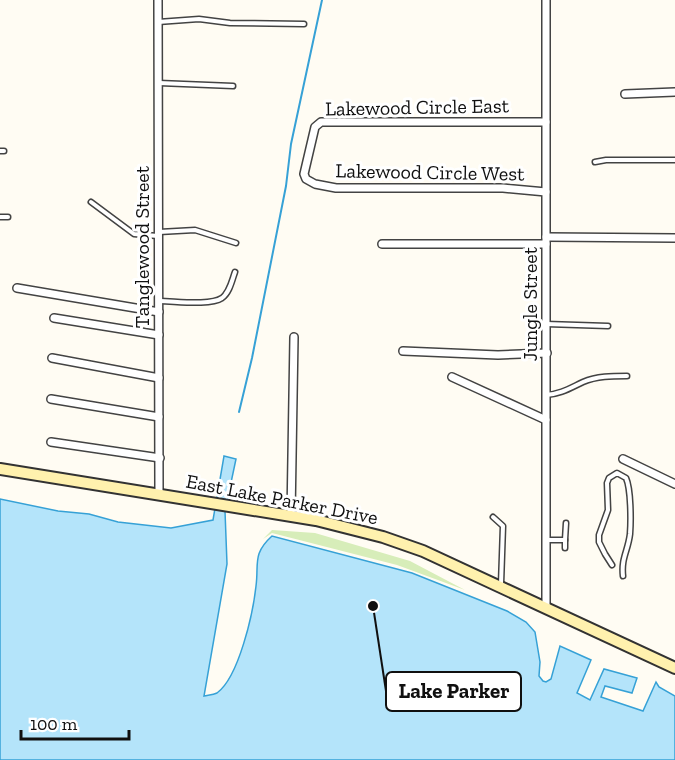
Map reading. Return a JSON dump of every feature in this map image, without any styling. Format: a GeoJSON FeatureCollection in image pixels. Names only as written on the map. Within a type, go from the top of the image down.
{"type":"FeatureCollection","features":[{"type":"Feature","properties":{"kind":"street","name":"Tanglewood Street"},"geometry":{"type":"LineString","coordinates":[[158,0],[159,494]]}},
{"type":"Feature","properties":{"kind":"street","name":"Jungle Street"},"geometry":{"type":"LineString","coordinates":[[546,0],[546,608]]}},
{"type":"Feature","properties":{"kind":"street"},"geometry":{"type":"LineString","coordinates":[[625,93],[675,92]]}},
{"type":"Feature","properties":{"kind":"street","name":"Lakewood Circle East"},"geometry":{"type":"LineString","coordinates":[[309,152],[315,127],[321,122],[546,122]]}},
{"type":"Feature","properties":{"kind":"street","name":"Lakewood Circle West"},"geometry":{"type":"LineString","coordinates":[[309,152],[305,177],[315,184],[326,187],[503,188],[546,192]]}},
{"type":"Feature","properties":{"kind":"street"},"geometry":{"type":"LineString","coordinates":[[382,244],[675,238]]}},
{"type":"Feature","properties":{"kind":"street"},"geometry":{"type":"LineString","coordinates":[[17,288],[159,312]]}},
{"type":"Feature","properties":{"kind":"street"},"geometry":{"type":"LineString","coordinates":[[54,318],[159,335]]}},
{"type":"Feature","properties":{"kind":"street"},"geometry":{"type":"LineString","coordinates":[[291,516],[294,337]]}},
{"type":"Feature","properties":{"kind":"street"},"geometry":{"type":"LineString","coordinates":[[403,351],[498,355],[547,353]]}},
{"type":"Feature","properties":{"kind":"street"},"geometry":{"type":"LineString","coordinates":[[52,358],[159,378]]}},
{"type":"Feature","properties":{"kind":"street"},"geometry":{"type":"LineString","coordinates":[[452,377],[546,420]]}},
{"type":"Feature","properties":{"kind":"street"},"geometry":{"type":"LineString","coordinates":[[51,399],[159,417]]}},
{"type":"Feature","properties":{"kind":"street"},"geometry":{"type":"LineString","coordinates":[[51,442],[159,458]]}},
{"type":"Feature","properties":{"kind":"street"},"geometry":{"type":"LineString","coordinates":[[622,459],[675,483]]}},
{"type":"Feature","properties":{"kind":"street","name":"East Lake Parker Drive"},"geometry":{"type":"LineString","coordinates":[[0,469],[291,516],[383,537],[423,551],[675,668]]}},
{"type":"Feature","properties":{"kind":"lane"},"geometry":{"type":"LineString","coordinates":[[158,22],[200,19],[230,23],[304,24]]}},
{"type":"Feature","properties":{"kind":"lane"},"geometry":{"type":"LineString","coordinates":[[158,83],[233,86]]}},
{"type":"Feature","properties":{"kind":"lane"},"geometry":{"type":"LineString","coordinates":[[595,162],[675,160]]}},
{"type":"Feature","properties":{"kind":"lane"},"geometry":{"type":"LineString","coordinates":[[91,202],[134,234],[195,230],[237,243]]}},
{"type":"Feature","properties":{"kind":"lane"},"geometry":{"type":"LineString","coordinates":[[0,217],[8,217]]}},
{"type":"Feature","properties":{"kind":"lane"},"geometry":{"type":"LineString","coordinates":[[159,300],[186,302],[217,300],[226,294],[235,272]]}},
{"type":"Feature","properties":{"kind":"lane"},"geometry":{"type":"LineString","coordinates":[[546,324],[608,326]]}},
{"type":"Feature","properties":{"kind":"lane"},"geometry":{"type":"LineString","coordinates":[[546,395],[562,393],[590,380],[627,376]]}},
{"type":"Feature","properties":{"kind":"lane"},"geometry":{"type":"LineString","coordinates":[[612,565],[604,554],[599,535],[608,510],[607,483],[609,478],[617,473],[626,478],[630,492],[630,535],[622,560],[623,576]]}},
{"type":"Feature","properties":{"kind":"lane"},"geometry":{"type":"LineString","coordinates":[[493,517],[503,526],[501,588]]}},
{"type":"Feature","properties":{"kind":"lane"},"geometry":{"type":"LineString","coordinates":[[565,548],[566,523]]}},
{"type":"Feature","properties":{"kind":"lane"},"geometry":{"type":"LineString","coordinates":[[547,540],[565,540]]}},
{"type":"Feature","properties":{"kind":"green space"},"geometry":{"type":"Polygon","coordinates":[[[272,530],[315,533],[410,561],[465,590],[397,565],[272,533],[263,539],[272,530]]]}},
{"type":"Feature","properties":{"kind":"water"},"geometry":{"type":"Polygon","coordinates":[[[224,456],[236,459],[225,511],[227,564],[204,696],[217,693],[225,685],[238,659],[252,612],[259,554],[261,548],[272,536],[412,573],[507,611],[526,622],[535,632],[540,662],[539,676],[543,681],[551,679],[560,646],[591,660],[577,693],[590,700],[604,669],[637,678],[632,693],[605,686],[601,697],[643,711],[656,682],[659,687],[675,696],[675,760],[0,760],[0,499],[58,511],[89,514],[118,522],[171,528],[213,520],[224,456]]]}},
{"type":"Feature","properties":{"kind":"waterway"},"geometry":{"type":"LineString","coordinates":[[239,412],[252,358],[286,186],[291,144],[322,0]]}},
{"type":"Feature","properties":{"kind":"place","name":"Lake Parker"},"geometry":{"type":"Point","coordinates":[373,606]}}]}
